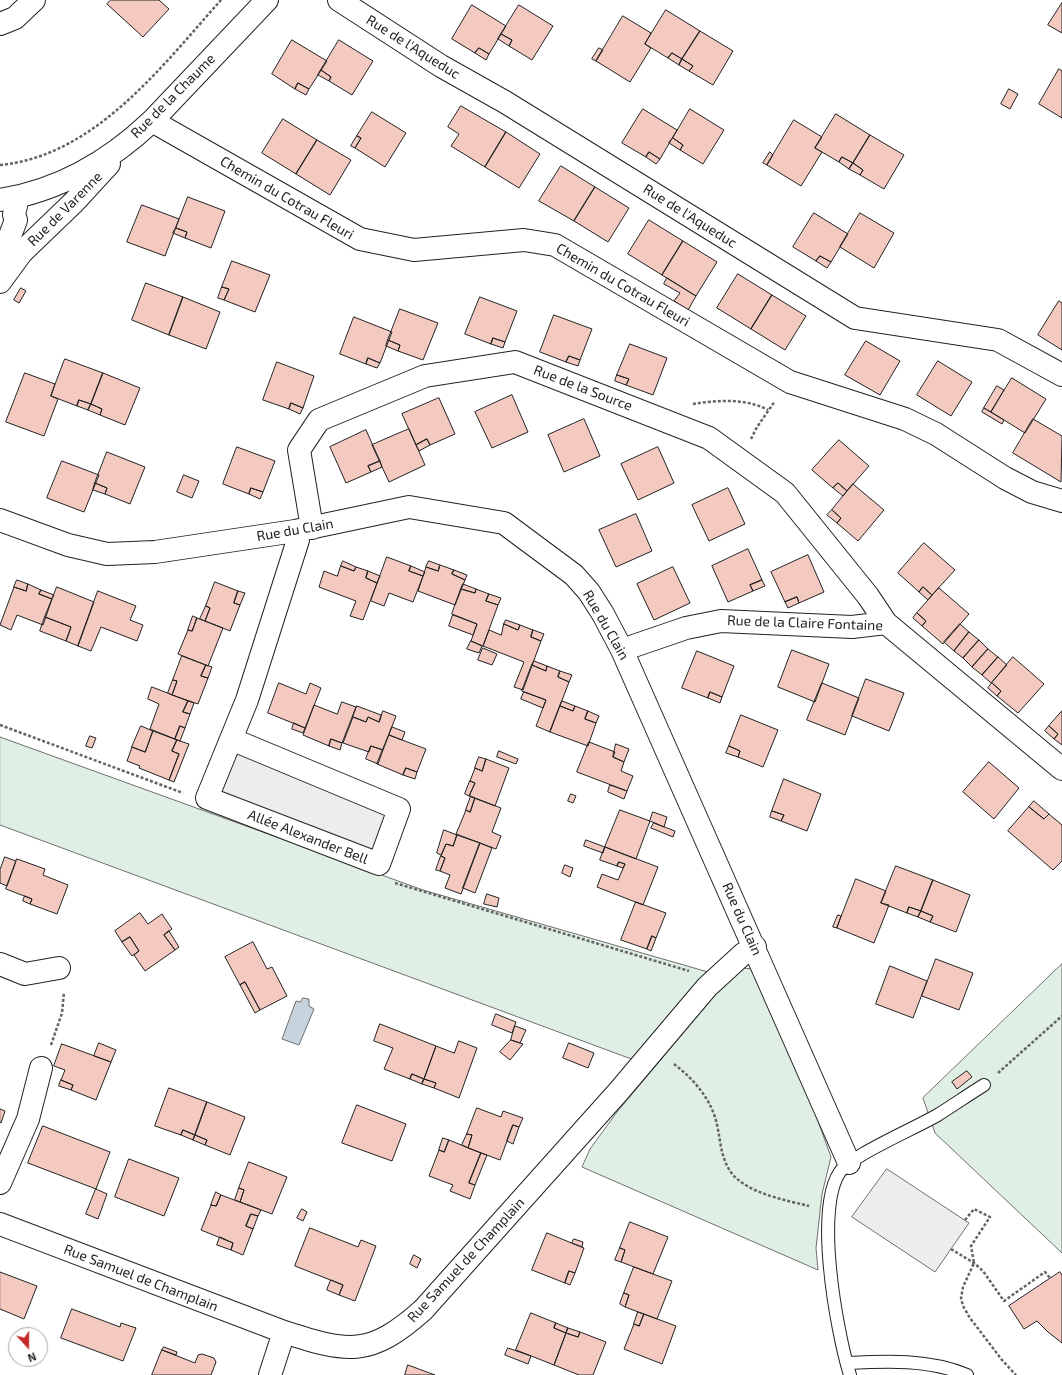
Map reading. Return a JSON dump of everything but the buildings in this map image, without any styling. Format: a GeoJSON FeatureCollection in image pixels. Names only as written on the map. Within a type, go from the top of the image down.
{"type":"FeatureCollection","features":[{"type":"Feature","properties":{"kind":"street"},"geometry":{"type":"LineString","coordinates":[[0,24],[15,18],[34,0]]}},
{"type":"Feature","properties":{"kind":"street","name":"Rue de la Chaume"},"geometry":{"type":"LineString","coordinates":[[9,199],[51,186],[88,170],[132,139],[152,121],[267,0]]}},
{"type":"Feature","properties":{"kind":"street","name":"Rue de l'Aqueduc"},"geometry":{"type":"LineString","coordinates":[[339,0],[442,66],[506,102],[855,318],[998,340],[1062,375]]}},
{"type":"Feature","properties":{"kind":"street","name":"Chemin du Cotrau Fleuri"},"geometry":{"type":"LineString","coordinates":[[152,121],[360,239],[414,250],[524,240],[555,245],[790,382],[905,419],[936,434],[1005,478],[1032,492],[1062,501]]}},
{"type":"Feature","properties":{"kind":"street","name":"Rue de Varenne"},"geometry":{"type":"LineString","coordinates":[[0,282],[22,252],[74,202],[132,139]]}},
{"type":"Feature","properties":{"kind":"street","name":"Rue de Varenne"},"geometry":{"type":"LineString","coordinates":[[0,262],[16,220],[9,199]]}},
{"type":"Feature","properties":{"kind":"street","name":"Rue de la Source"},"geometry":{"type":"LineString","coordinates":[[303,530],[299,450],[319,420],[425,376],[515,362],[709,438],[785,493],[868,596],[886,623]]}},
{"type":"Feature","properties":{"kind":"street","name":"Rue du Clain"},"geometry":{"type":"LineString","coordinates":[[0,520],[68,545],[107,554],[155,552],[303,530],[409,507],[504,523],[574,575],[589,592],[603,614],[622,650],[755,947],[849,1163]]}},
{"type":"Feature","properties":{"kind":"street"},"geometry":{"type":"LineString","coordinates":[[207,798],[247,700],[298,540],[303,530]]}},
{"type":"Feature","properties":{"kind":"street","name":"Rue de la Claire Fontaine"},"geometry":{"type":"LineString","coordinates":[[622,650],[686,628],[721,621],[852,627],[886,623],[1062,769]]}},
{"type":"Feature","properties":{"kind":"street","name":"Allée Alexander Bell"},"geometry":{"type":"LineString","coordinates":[[207,798],[379,864],[400,810],[231,740]]}},
{"type":"Feature","properties":{"kind":"street","name":"Rue Samuel de Champlain"},"geometry":{"type":"LineString","coordinates":[[0,1224],[284,1332],[330,1345],[351,1347],[371,1345],[395,1334],[424,1310],[619,1091],[714,981],[743,954],[755,947]]}},
{"type":"Feature","properties":{"kind":"street"},"geometry":{"type":"LineString","coordinates":[[0,964],[25,974],[59,968]]}},
{"type":"Feature","properties":{"kind":"street"},"geometry":{"type":"LineString","coordinates":[[0,1183],[28,1119],[41,1068]]}},
{"type":"Feature","properties":{"kind":"street"},"geometry":{"type":"LineString","coordinates":[[270,1375],[284,1332]]}},
{"type":"Feature","properties":{"kind":"lane"},"geometry":{"type":"LineString","coordinates":[[850,1375],[838,1332],[831,1285],[830,1211],[832,1188],[840,1172],[849,1163],[879,1144],[936,1115],[984,1085]]}},
{"type":"Feature","properties":{"kind":"lane"},"geometry":{"type":"LineString","coordinates":[[847,1363],[890,1361],[948,1367],[966,1375]]}},
{"type":"Feature","properties":{"kind":"path"},"geometry":{"type":"LineString","coordinates":[[0,165],[15,164],[43,154],[100,125],[155,73],[221,0]]}},
{"type":"Feature","properties":{"kind":"path"},"geometry":{"type":"LineString","coordinates":[[690,405],[722,401],[752,403],[768,410],[757,427],[749,445]]}},
{"type":"Feature","properties":{"kind":"path"},"geometry":{"type":"LineString","coordinates":[[0,724],[187,794],[207,798]]}},
{"type":"Feature","properties":{"kind":"path"},"geometry":{"type":"LineString","coordinates":[[379,864],[385,880],[446,900],[698,973],[714,981]]}},
{"type":"Feature","properties":{"kind":"path"},"geometry":{"type":"LineString","coordinates":[[41,1068],[62,1012],[64,993],[59,968]]}},
{"type":"Feature","properties":{"kind":"path"},"geometry":{"type":"LineString","coordinates":[[984,1085],[1062,1016]]}},
{"type":"Feature","properties":{"kind":"path"},"geometry":{"type":"LineString","coordinates":[[654,1049],[689,1076],[705,1095],[715,1117],[720,1146],[725,1162],[734,1175],[746,1185],[764,1192],[830,1211]]}},
{"type":"Feature","properties":{"kind":"path"},"geometry":{"type":"LineString","coordinates":[[965,1220],[974,1209],[990,1217],[970,1246],[974,1263],[963,1287],[961,1298],[963,1306],[983,1336],[1016,1375]]}},
{"type":"Feature","properties":{"kind":"path"},"geometry":{"type":"LineString","coordinates":[[951,1249],[974,1263],[994,1286],[1004,1301],[1045,1272],[1050,1278]]}},
{"type":"Feature","properties":{"kind":"green space"},"geometry":{"type":"Polygon","coordinates":[[[0,737],[423,890],[708,972],[634,1060],[0,825],[0,737]]]}},
{"type":"Feature","properties":{"kind":"green space"},"geometry":{"type":"Polygon","coordinates":[[[1062,964],[1062,1253],[935,1133],[923,1098],[1062,964]]]}},
{"type":"Feature","properties":{"kind":"green space"},"geometry":{"type":"Polygon","coordinates":[[[743,968],[753,969],[801,1074],[831,1157],[822,1194],[816,1248],[818,1270],[582,1167],[590,1149],[617,1112],[726,982],[743,968]]]}},
{"type":"Feature","properties":{"kind":"shaded area"},"geometry":{"type":"Polygon","coordinates":[[[234,748],[391,812],[374,856],[216,793],[234,748]]]}},
{"type":"Feature","properties":{"kind":"shaded area"},"geometry":{"type":"Polygon","coordinates":[[[303,998],[309,999],[309,1006],[314,1009],[299,1045],[282,1039],[296,1001],[300,1002],[303,998]]]}},
{"type":"Feature","properties":{"kind":"shaded area"},"geometry":{"type":"Polygon","coordinates":[[[887,1169],[969,1223],[935,1272],[852,1217],[887,1169]]]}}]}
